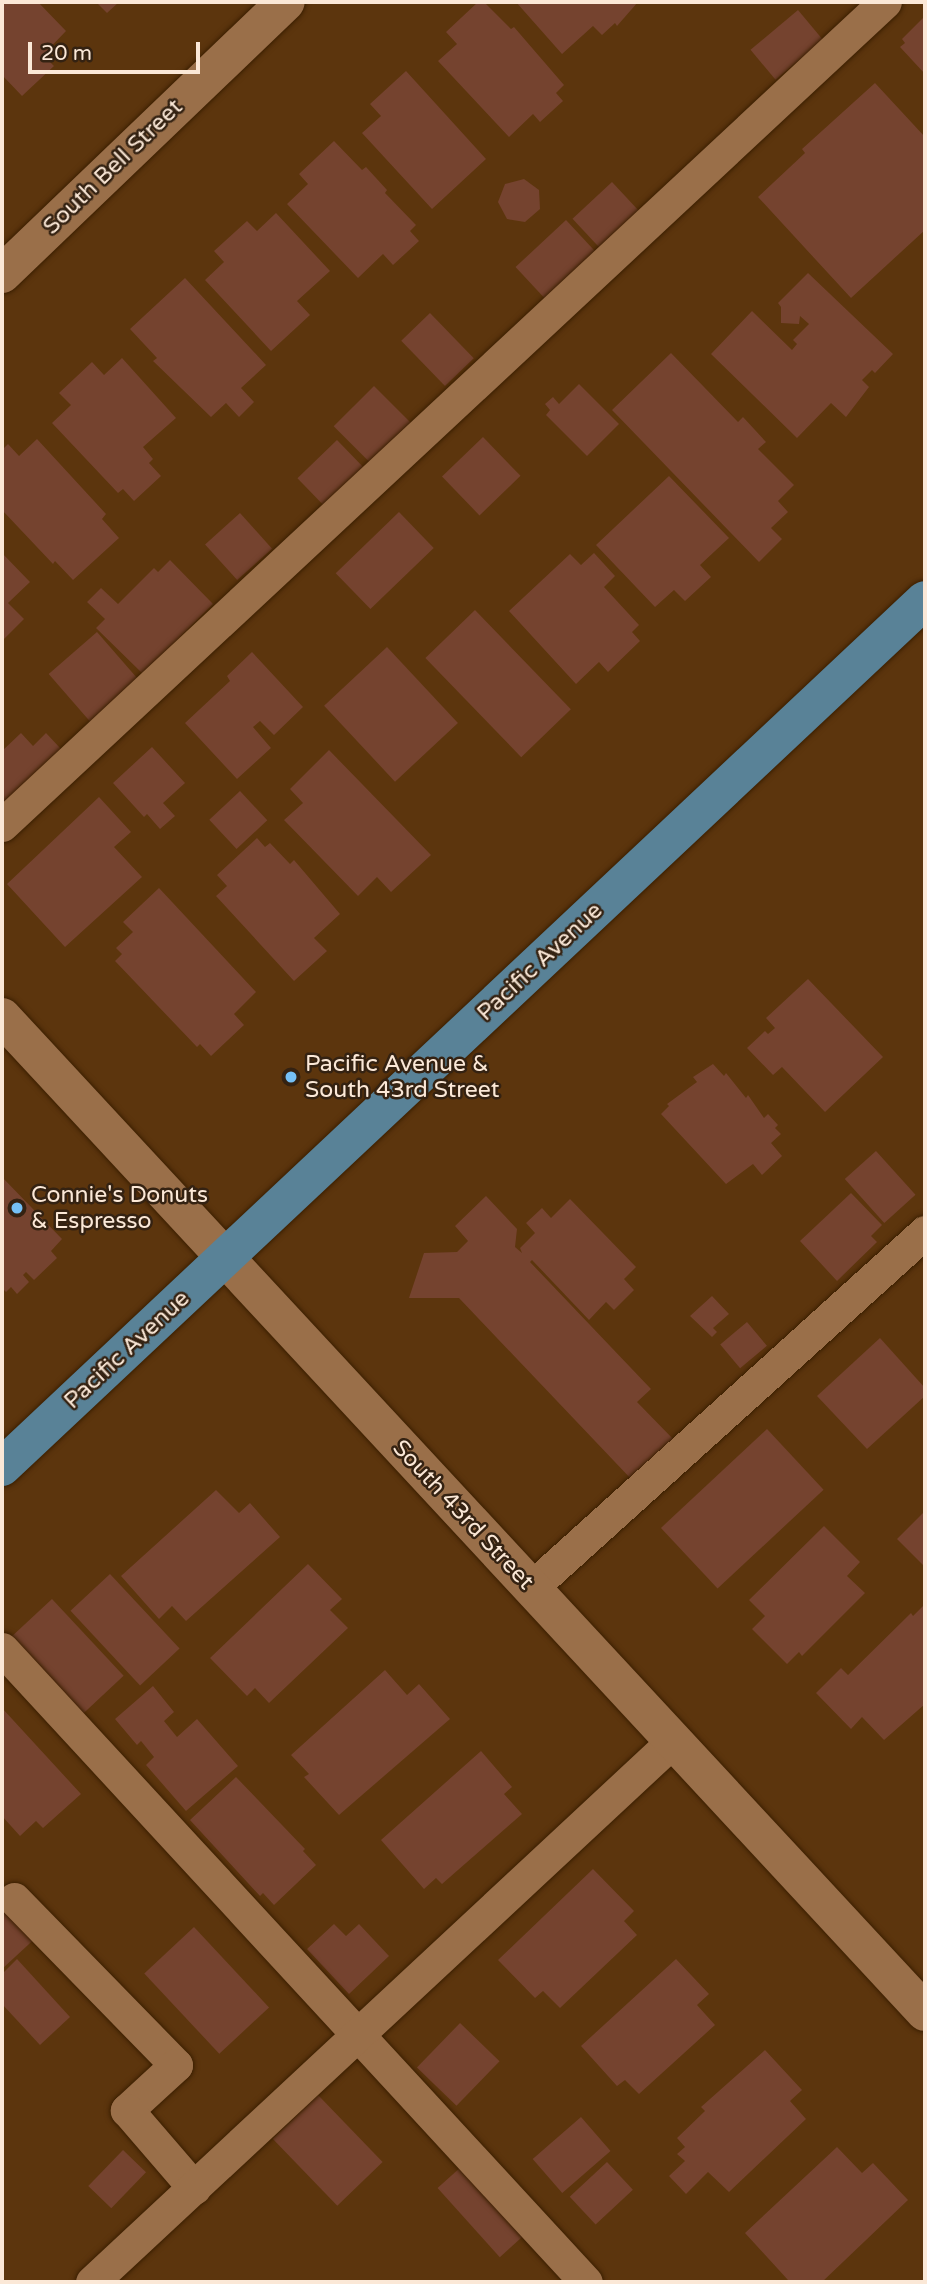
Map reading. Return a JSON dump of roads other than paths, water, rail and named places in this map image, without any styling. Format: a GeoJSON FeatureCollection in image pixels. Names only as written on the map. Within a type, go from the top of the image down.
{"type":"FeatureCollection","features":[{"type":"Feature","properties":{"kind":"main road","name":"Pacific Avenue"},"geometry":{"type":"LineString","coordinates":[[2,1467],[925,600]]}},
{"type":"Feature","properties":{"kind":"street","name":"South Bell Street"},"geometry":{"type":"LineString","coordinates":[[2,274],[286,2]]}},
{"type":"Feature","properties":{"kind":"street","name":"South 43rd Street"},"geometry":{"type":"LineString","coordinates":[[2,1017],[925,2012]]}},
{"type":"Feature","properties":{"kind":"lane"},"geometry":{"type":"LineString","coordinates":[[2,825],[885,2]]}},
{"type":"Feature","properties":{"kind":"lane"},"geometry":{"type":"LineString","coordinates":[[531,1588],[925,1232]]}},
{"type":"Feature","properties":{"kind":"lane"},"geometry":{"type":"LineString","coordinates":[[2,1650],[586,2282]]}},
{"type":"Feature","properties":{"kind":"lane"},"geometry":{"type":"LineString","coordinates":[[92,2282],[673,1741]]}},
{"type":"Feature","properties":{"kind":"lane"},"geometry":{"type":"LineString","coordinates":[[14,1899],[176,2066],[127,2110],[194,2188]]}},
{"type":"Feature","properties":{"kind":"place","name":"Pacific Avenue & South 43rd Street"},"geometry":{"type":"Point","coordinates":[291,1077]}},
{"type":"Feature","properties":{"kind":"place","name":"Connie's Donuts & Espresso"},"geometry":{"type":"Point","coordinates":[17,1208]}}]}
